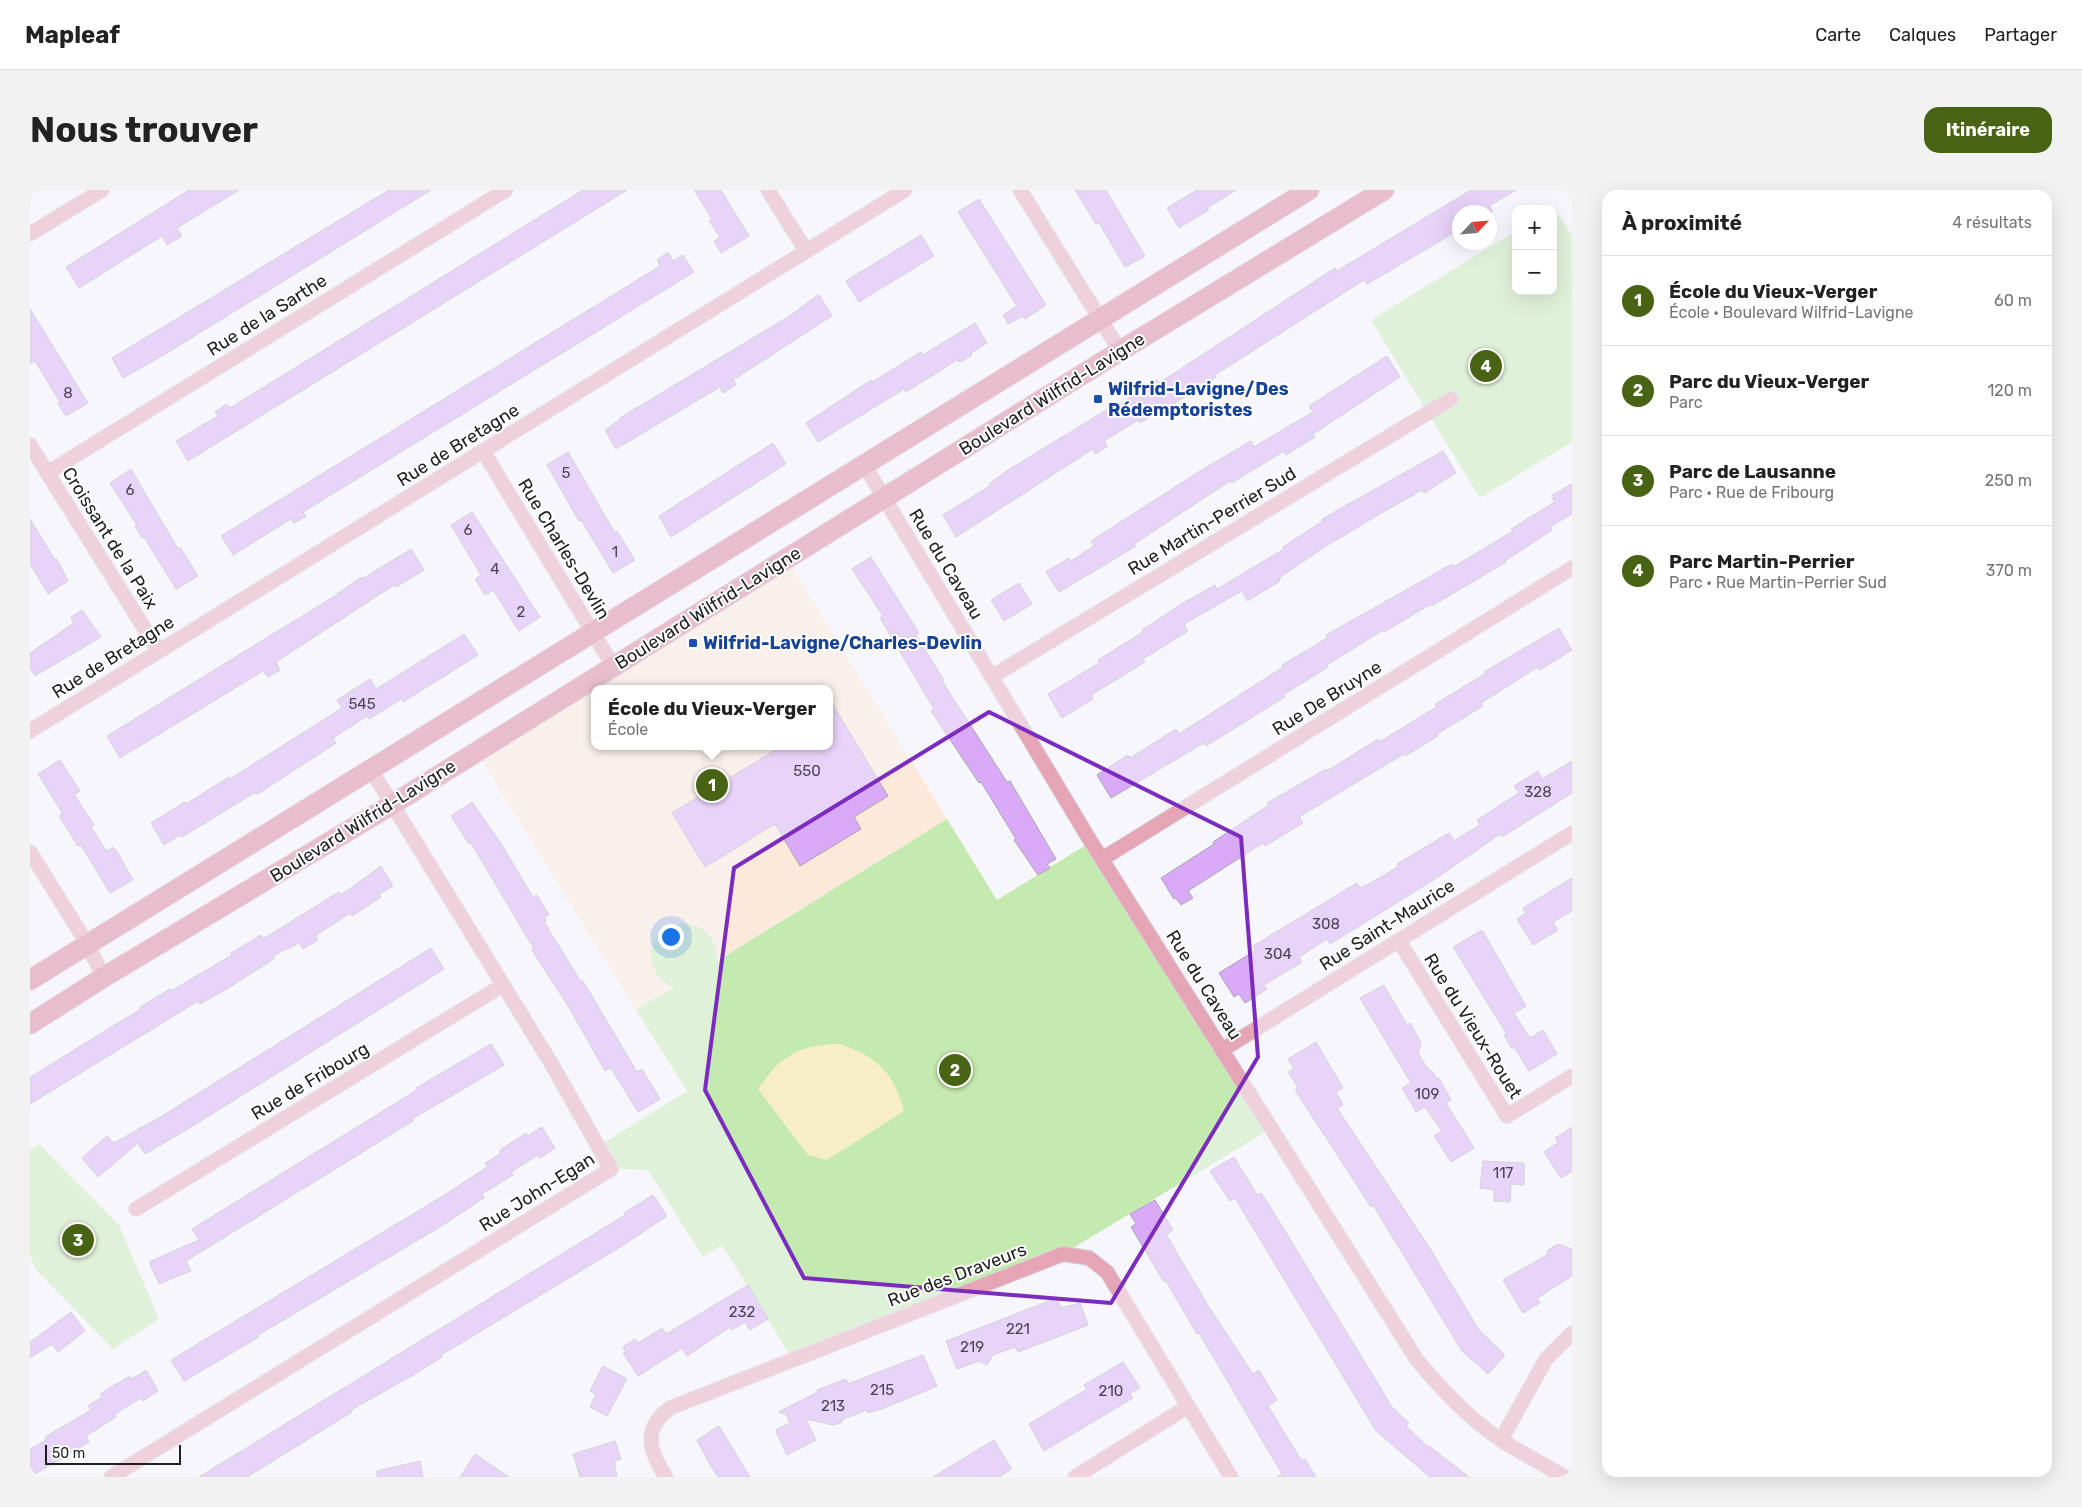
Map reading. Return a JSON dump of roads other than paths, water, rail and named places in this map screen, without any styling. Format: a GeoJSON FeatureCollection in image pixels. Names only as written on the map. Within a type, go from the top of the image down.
{"type":"FeatureCollection","features":[{"type":"Feature","properties":{"kind":"main road"},"geometry":{"type":"LineString","coordinates":[[30,980],[370,768],[593,634],[1309,190]]}},
{"type":"Feature","properties":{"kind":"main road","name":"Boulevard Wilfrid-Lavigne"},"geometry":{"type":"LineString","coordinates":[[30,1024],[104,977],[393,804],[884,498],[1384,190]]}},
{"type":"Feature","properties":{"kind":"street"},"geometry":{"type":"LineString","coordinates":[[30,234],[102,190]]}},
{"type":"Feature","properties":{"kind":"street","name":"Rue de la Sarthe"},"geometry":{"type":"LineString","coordinates":[[47,473],[506,190]]}},
{"type":"Feature","properties":{"kind":"street"},"geometry":{"type":"LineString","coordinates":[[768,190],[806,251]]}},
{"type":"Feature","properties":{"kind":"street","name":"Rue de Bretagne"},"geometry":{"type":"LineString","coordinates":[[30,731],[158,650],[905,190]]}},
{"type":"Feature","properties":{"kind":"street"},"geometry":{"type":"LineString","coordinates":[[1020,190],[1120,352]]}},
{"type":"Feature","properties":{"kind":"street","name":"Rue Martin-Perrier Sud"},"geometry":{"type":"LineString","coordinates":[[993,676],[1451,399]]}},
{"type":"Feature","properties":{"kind":"street","name":"Croissant de la Paix"},"geometry":{"type":"LineString","coordinates":[[30,445],[158,650]]}},
{"type":"Feature","properties":{"kind":"street","name":"Rue Charles-Devlin"},"geometry":{"type":"LineString","coordinates":[[483,451],[613,666]]}},
{"type":"Feature","properties":{"kind":"street","name":"Rue du Caveau"},"geometry":{"type":"LineString","coordinates":[[865,466],[1102,859],[1417,1360],[1443,1391],[1479,1423],[1501,1440],[1565,1477]]}},
{"type":"Feature","properties":{"kind":"street","name":"Rue De Bruyne"},"geometry":{"type":"LineString","coordinates":[[1102,859],[1572,568]]}},
{"type":"Feature","properties":{"kind":"street","name":"Rue John-Egan"},"geometry":{"type":"LineString","coordinates":[[111,1477],[611,1169],[503,985],[370,768]]}},
{"type":"Feature","properties":{"kind":"street","name":"Rue Saint-Maurice"},"geometry":{"type":"LineString","coordinates":[[1222,1050],[1572,833]]}},
{"type":"Feature","properties":{"kind":"street"},"geometry":{"type":"LineString","coordinates":[[30,852],[87,945],[104,977]]}},
{"type":"Feature","properties":{"kind":"street","name":"Rue du Vieux-Rouet"},"geometry":{"type":"LineString","coordinates":[[1399,941],[1507,1116],[1572,1076]]}},
{"type":"Feature","properties":{"kind":"street","name":"Rue de Fribourg"},"geometry":{"type":"LineString","coordinates":[[136,1209],[503,985]]}},
{"type":"Feature","properties":{"kind":"street","name":"Rue des Draveurs"},"geometry":{"type":"LineString","coordinates":[[666,1477],[656,1462],[651,1437],[660,1416],[670,1408],[1063,1254],[1089,1258],[1108,1272],[1187,1407],[1231,1477]]}},
{"type":"Feature","properties":{"kind":"street"},"geometry":{"type":"LineString","coordinates":[[1501,1440],[1546,1360],[1572,1332]]}},
{"type":"Feature","properties":{"kind":"street"},"geometry":{"type":"LineString","coordinates":[[1075,1477],[1187,1407]]}},
{"type":"Feature","properties":{"kind":"place","name":"Parc Martin-Perrier"},"geometry":{"type":"Point","coordinates":[1486,366]}},
{"type":"Feature","properties":{"kind":"place","name":"Wilfrid-Lavigne/Des Rédemptoristes"},"geometry":{"type":"Point","coordinates":[1098,399]}},
{"type":"Feature","properties":{"kind":"place","name":"Wilfrid-Lavigne/Charles-Devlin"},"geometry":{"type":"Point","coordinates":[693,643]}},
{"type":"Feature","properties":{"kind":"place","name":"École du Vieux-Verger"},"geometry":{"type":"Point","coordinates":[712,785]}},
{"type":"Feature","properties":{"kind":"place","name":"Parc du Vieux-Verger"},"geometry":{"type":"Point","coordinates":[955,1070]}},
{"type":"Feature","properties":{"kind":"place","name":"Parc de Lausanne"},"geometry":{"type":"Point","coordinates":[78,1240]}}]}
